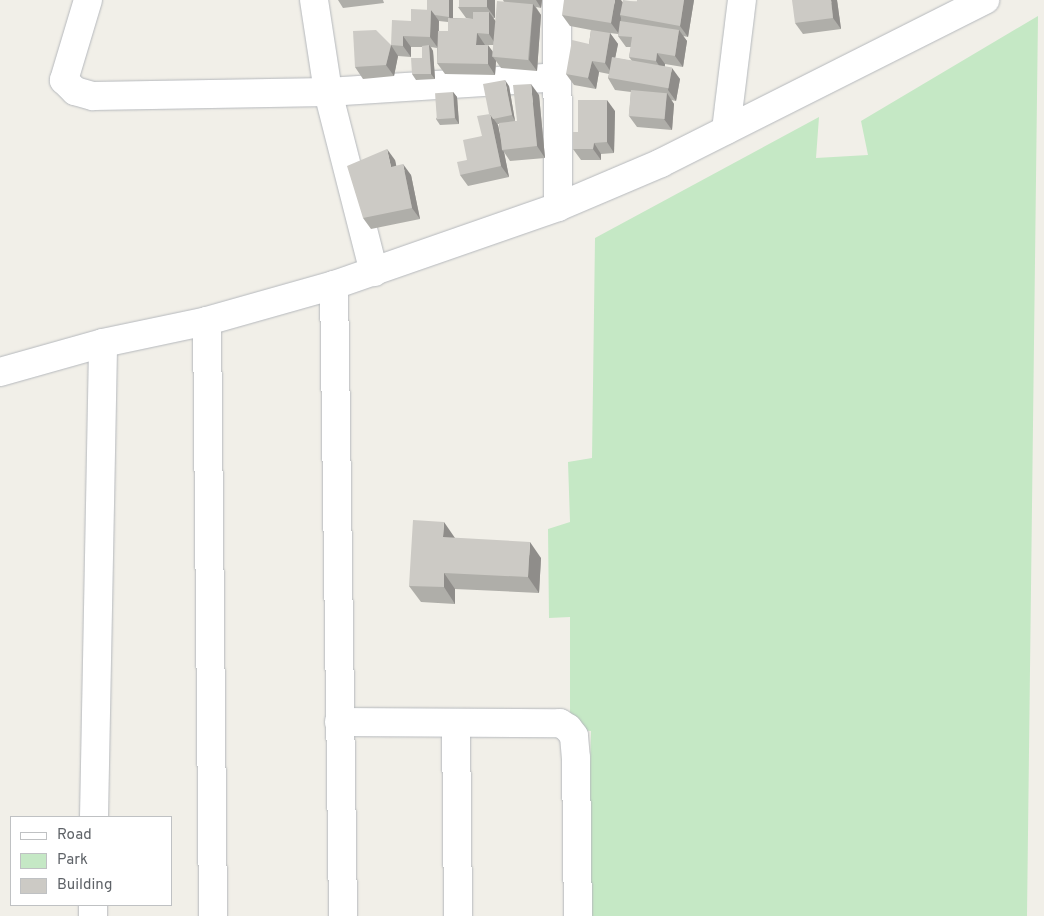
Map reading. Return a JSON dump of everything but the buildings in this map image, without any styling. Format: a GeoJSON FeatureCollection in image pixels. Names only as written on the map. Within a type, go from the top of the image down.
{"type":"FeatureCollection","features":[{"type":"Feature","properties":{"kind":"street"},"geometry":{"type":"LineString","coordinates":[[88,0],[65,70],[64,80],[75,92],[94,96],[328,92],[557,77]]}},
{"type":"Feature","properties":{"kind":"street"},"geometry":{"type":"LineString","coordinates":[[314,0],[328,92],[374,272]]}},
{"type":"Feature","properties":{"kind":"street"},"geometry":{"type":"LineString","coordinates":[[557,0],[558,207]]}},
{"type":"Feature","properties":{"kind":"street"},"geometry":{"type":"LineString","coordinates":[[726,130],[742,0]]}},
{"type":"Feature","properties":{"kind":"street"},"geometry":{"type":"LineString","coordinates":[[0,372],[103,343],[206,321],[334,285],[558,207],[661,163],[985,0]]}},
{"type":"Feature","properties":{"kind":"street"},"geometry":{"type":"LineString","coordinates":[[334,285],[343,916]]}},
{"type":"Feature","properties":{"kind":"street"},"geometry":{"type":"LineString","coordinates":[[206,321],[213,916]]}},
{"type":"Feature","properties":{"kind":"street"},"geometry":{"type":"LineString","coordinates":[[94,816],[103,343]]}},
{"type":"Feature","properties":{"kind":"street"},"geometry":{"type":"LineString","coordinates":[[339,722],[560,723],[574,736],[578,916]]}},
{"type":"Feature","properties":{"kind":"street"},"geometry":{"type":"LineString","coordinates":[[456,723],[458,916]]}},
{"type":"Feature","properties":{"kind":"green space"},"geometry":{"type":"Polygon","coordinates":[[[1038,16],[1027,916],[586,916],[591,731],[570,728],[570,617],[549,618],[548,529],[570,522],[568,462],[592,458],[595,238],[819,117],[816,158],[868,155],[861,121],[1038,16]]]}}]}
